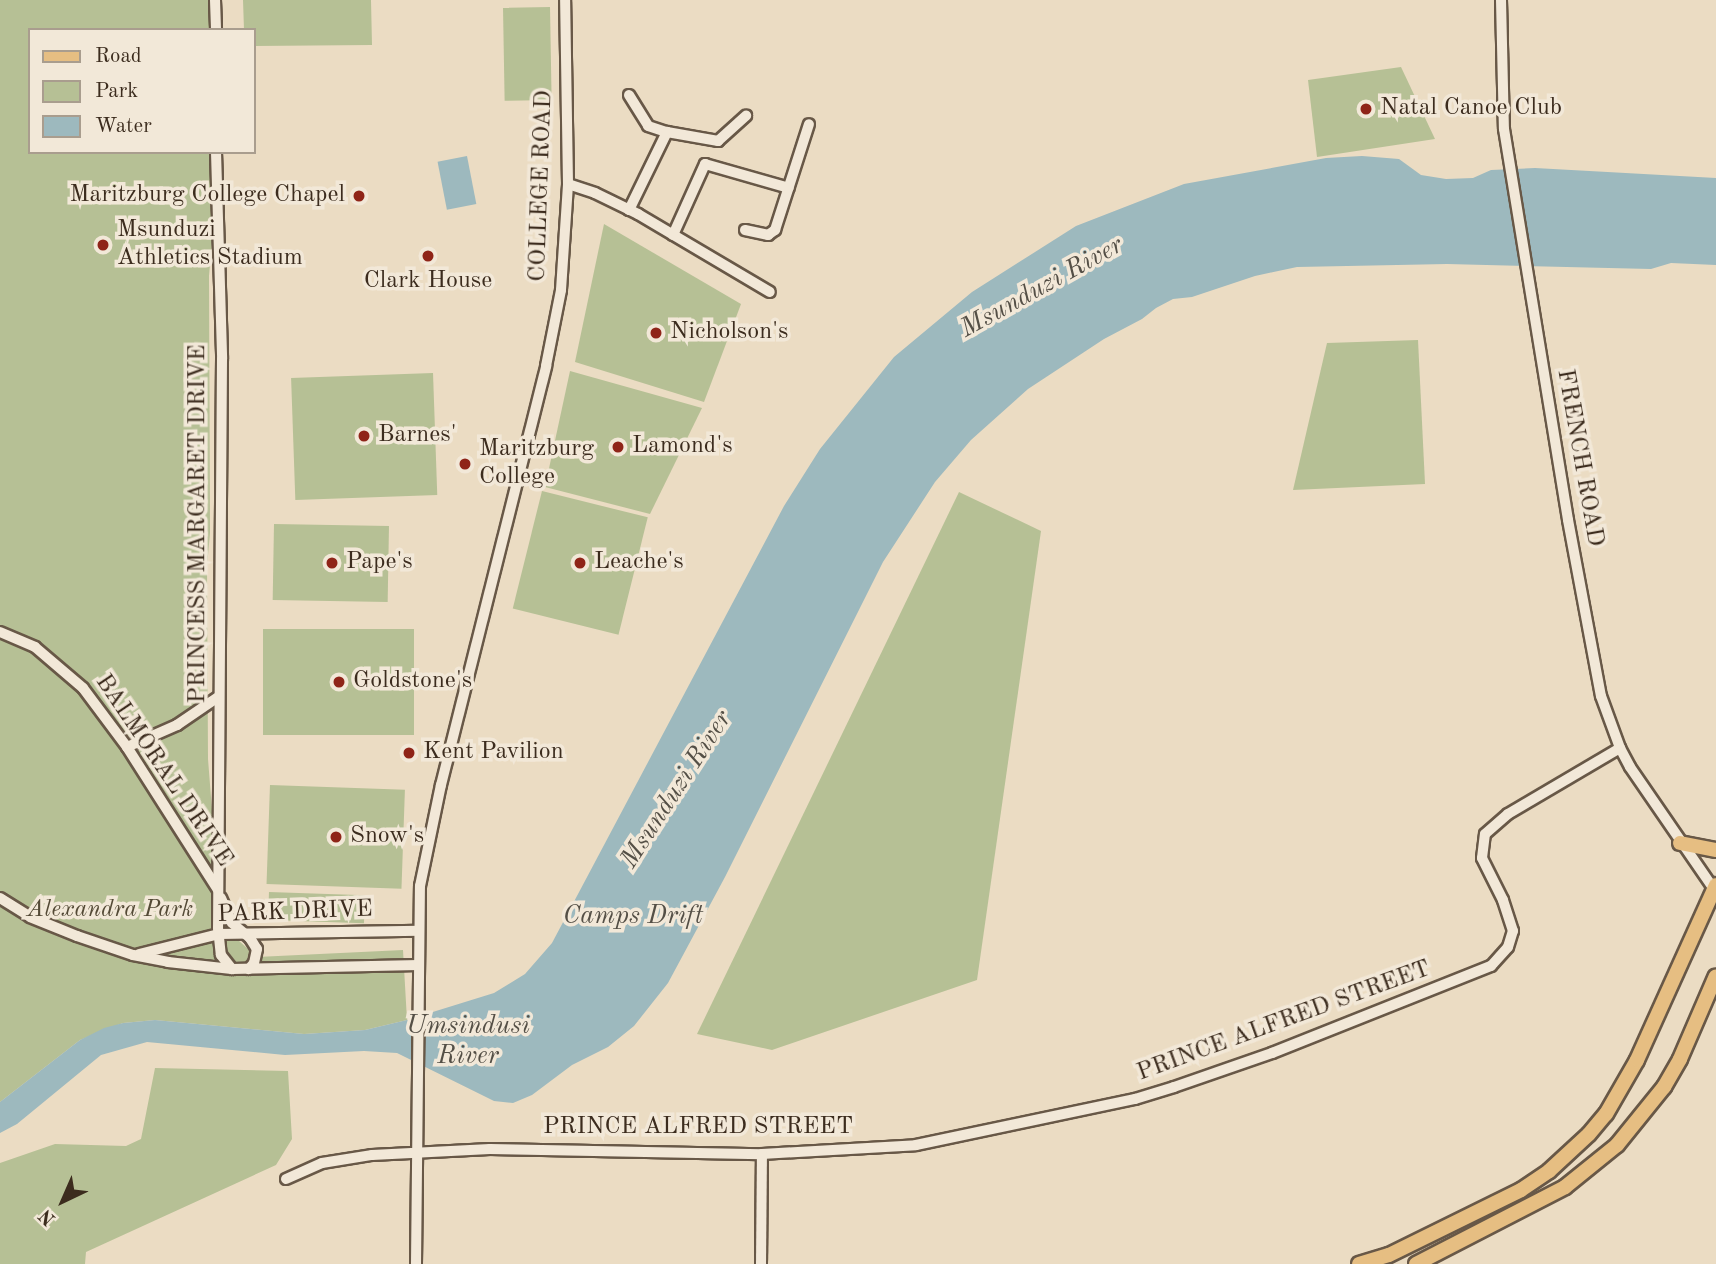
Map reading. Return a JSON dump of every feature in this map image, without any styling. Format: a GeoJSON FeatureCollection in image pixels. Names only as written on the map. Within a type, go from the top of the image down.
{"type":"FeatureCollection","features":[{"type":"Feature","properties":{"kind":"main road"},"geometry":{"type":"LineString","coordinates":[[1680,843],[1716,850]]}},
{"type":"Feature","properties":{"kind":"main road"},"geometry":{"type":"LineString","coordinates":[[1359,1264],[1390,1255],[1521,1190],[1549,1171],[1589,1134],[1612,1105],[1637,1060],[1715,889]]}},
{"type":"Feature","properties":{"kind":"main road"},"geometry":{"type":"LineString","coordinates":[[1416,1264],[1565,1187],[1617,1146],[1664,1087],[1680,1059],[1716,976]]}},
{"type":"Feature","properties":{"kind":"street"},"geometry":{"type":"LineString","coordinates":[[215,0],[216,28]]}},
{"type":"Feature","properties":{"kind":"street","name":"COLLEGE ROAD"},"geometry":{"type":"LineString","coordinates":[[416,1264],[420,886],[441,785],[552,339],[563,274],[568,184],[565,0]]}},
{"type":"Feature","properties":{"kind":"street","name":"FRENCH ROAD"},"geometry":{"type":"LineString","coordinates":[[1501,0],[1504,129],[1530,298],[1594,666],[1620,748],[1680,843],[1715,889]]}},
{"type":"Feature","properties":{"kind":"street"},"geometry":{"type":"LineString","coordinates":[[629,95],[648,126],[667,132],[718,141],[746,116]]}},
{"type":"Feature","properties":{"kind":"street"},"geometry":{"type":"LineString","coordinates":[[745,230],[763,235],[771,234],[809,124]]}},
{"type":"Feature","properties":{"kind":"street"},"geometry":{"type":"LineString","coordinates":[[629,210],[667,132]]}},
{"type":"Feature","properties":{"kind":"street","name":"PRINCESS MARGARET DRIVE"},"geometry":{"type":"LineString","coordinates":[[216,154],[222,359],[218,697],[219,934]]}},
{"type":"Feature","properties":{"kind":"street"},"geometry":{"type":"LineString","coordinates":[[673,235],[705,163],[789,188]]}},
{"type":"Feature","properties":{"kind":"street"},"geometry":{"type":"LineString","coordinates":[[568,184],[595,193],[629,210],[770,292]]}},
{"type":"Feature","properties":{"kind":"street","name":"BALMORAL DRIVE"},"geometry":{"type":"LineString","coordinates":[[0,632],[35,647],[71,676],[127,747],[220,894]]}},
{"type":"Feature","properties":{"kind":"street"},"geometry":{"type":"LineString","coordinates":[[127,747],[177,725],[218,697]]}},
{"type":"Feature","properties":{"kind":"street","name":"PRINCE ALFRED STREET"},"geometry":{"type":"LineString","coordinates":[[286,1179],[322,1163],[347,1157],[490,1149],[762,1154],[933,1143],[1135,1099],[1272,1053],[1485,970],[1504,954],[1513,939],[1513,931],[1503,900],[1482,858],[1485,834],[1508,814],[1620,748]]}},
{"type":"Feature","properties":{"kind":"street","name":"PRINCESS MARGARET DRIVE"},"geometry":{"type":"LineString","coordinates":[[220,894],[232,923],[242,933]]}},
{"type":"Feature","properties":{"kind":"street","name":"PARK DRIVE"},"geometry":{"type":"LineString","coordinates":[[0,898],[48,925],[133,955],[232,969],[419,965]]}},
{"type":"Feature","properties":{"kind":"street","name":"PARK DRIVE"},"geometry":{"type":"LineString","coordinates":[[133,955],[219,934],[419,931]]}},
{"type":"Feature","properties":{"kind":"street"},"geometry":{"type":"LineString","coordinates":[[242,933],[257,949],[254,963],[249,969]]}},
{"type":"Feature","properties":{"kind":"street"},"geometry":{"type":"LineString","coordinates":[[219,934],[221,955],[232,969]]}},
{"type":"Feature","properties":{"kind":"street"},"geometry":{"type":"LineString","coordinates":[[761,1264],[762,1154]]}},
{"type":"Feature","properties":{"kind":"green space","name":"Alexandra Park"},"geometry":{"type":"Polygon","coordinates":[[[0,0],[212,0],[211,28],[28,28],[28,154],[220,154],[209,276],[210,533],[207,567],[208,759],[221,925],[257,957],[403,950],[407,1020],[365,1030],[304,1034],[155,1020],[123,1023],[80,1040],[0,1102],[0,0]]]}},
{"type":"Feature","properties":{"kind":"green space"},"geometry":{"type":"Polygon","coordinates":[[[243,0],[371,0],[372,45],[256,46],[256,28],[244,28],[243,0]]]}},
{"type":"Feature","properties":{"kind":"green space"},"geometry":{"type":"Polygon","coordinates":[[[550,7],[552,100],[505,101],[503,8],[550,7]]]}},
{"type":"Feature","properties":{"kind":"green space","name":"Natal Canoe Club"},"geometry":{"type":"Polygon","coordinates":[[[1401,67],[1435,139],[1317,157],[1308,80],[1401,67]]]}},
{"type":"Feature","properties":{"kind":"green space","name":"Nicholson's"},"geometry":{"type":"Polygon","coordinates":[[[604,224],[741,304],[704,402],[575,362],[604,224]]]}},
{"type":"Feature","properties":{"kind":"green space"},"geometry":{"type":"Polygon","coordinates":[[[1418,340],[1425,484],[1293,490],[1327,343],[1418,340]]]}},
{"type":"Feature","properties":{"kind":"green space","name":"Lamond's"},"geometry":{"type":"Polygon","coordinates":[[[570,371],[702,408],[650,514],[545,487],[570,371]]]}},
{"type":"Feature","properties":{"kind":"green space","name":"Barnes'"},"geometry":{"type":"Polygon","coordinates":[[[433,373],[437,495],[295,500],[291,378],[433,373]]]}},
{"type":"Feature","properties":{"kind":"green space","name":"Leache's"},"geometry":{"type":"Polygon","coordinates":[[[542,491],[648,517],[618,635],[513,608],[542,491]]]}},
{"type":"Feature","properties":{"kind":"green space"},"geometry":{"type":"Polygon","coordinates":[[[959,492],[1041,531],[977,980],[772,1050],[697,1034],[959,492]]]}},
{"type":"Feature","properties":{"kind":"green space","name":"Pape's"},"geometry":{"type":"Polygon","coordinates":[[[274,524],[389,526],[388,602],[273,600],[274,524]]]}},
{"type":"Feature","properties":{"kind":"green space","name":"Goldstone's"},"geometry":{"type":"Polygon","coordinates":[[[263,629],[414,629],[414,735],[263,735],[263,629]]]}},
{"type":"Feature","properties":{"kind":"green space","name":"Snow's"},"geometry":{"type":"Polygon","coordinates":[[[270,785],[405,790],[401,889],[267,884],[270,785]]]}},
{"type":"Feature","properties":{"kind":"green space"},"geometry":{"type":"Polygon","coordinates":[[[269,892],[365,895],[364,923],[268,920],[269,892]]]}},
{"type":"Feature","properties":{"kind":"green space"},"geometry":{"type":"Polygon","coordinates":[[[155,1068],[288,1071],[292,1139],[276,1165],[86,1252],[85,1264],[0,1264],[0,1163],[55,1144],[126,1146],[141,1139],[155,1068]]]}},
{"type":"Feature","properties":{"kind":"water"},"geometry":{"type":"Polygon","coordinates":[[[467,156],[476,204],[447,210],[438,162],[467,156]]]}},
{"type":"Feature","properties":{"kind":"water","name":"Camps Drift"},"geometry":{"type":"Polygon","coordinates":[[[1362,156],[1399,159],[1421,175],[1446,179],[1473,178],[1491,170],[1535,168],[1716,178],[1716,265],[1671,263],[1651,269],[1447,264],[1297,267],[1255,276],[1192,297],[1173,299],[1104,339],[1028,389],[971,440],[935,482],[883,562],[725,877],[668,983],[634,1026],[608,1047],[572,1065],[532,1095],[513,1103],[494,1101],[397,1053],[364,1051],[285,1055],[147,1042],[101,1055],[17,1124],[0,1133],[0,1102],[80,1040],[104,1028],[155,1020],[304,1034],[365,1030],[494,993],[525,974],[552,943],[784,506],[820,449],[894,357],[972,292],[1076,226],[1184,184],[1326,158],[1362,156]]]}},
{"type":"Feature","properties":{"kind":"place","name":"Natal Canoe Club"},"geometry":{"type":"Point","coordinates":[1366,109]}},
{"type":"Feature","properties":{"kind":"place","name":"Maritzburg College Chapel"},"geometry":{"type":"Point","coordinates":[359,196]}},
{"type":"Feature","properties":{"kind":"place","name":"Msunduzi Athletics Stadium"},"geometry":{"type":"Point","coordinates":[103,245]}},
{"type":"Feature","properties":{"kind":"place","name":"Clark House"},"geometry":{"type":"Point","coordinates":[428,256]}},
{"type":"Feature","properties":{"kind":"place","name":"Nicholson's"},"geometry":{"type":"Point","coordinates":[656,333]}},
{"type":"Feature","properties":{"kind":"place","name":"Barnes'"},"geometry":{"type":"Point","coordinates":[364,436]}},
{"type":"Feature","properties":{"kind":"place","name":"Lamond's"},"geometry":{"type":"Point","coordinates":[618,447]}},
{"type":"Feature","properties":{"kind":"place","name":"Maritzburg College"},"geometry":{"type":"Point","coordinates":[465,464]}},
{"type":"Feature","properties":{"kind":"place","name":"Pape's"},"geometry":{"type":"Point","coordinates":[332,563]}},
{"type":"Feature","properties":{"kind":"place","name":"Leache's"},"geometry":{"type":"Point","coordinates":[580,563]}},
{"type":"Feature","properties":{"kind":"place","name":"Goldstone's"},"geometry":{"type":"Point","coordinates":[339,682]}},
{"type":"Feature","properties":{"kind":"place","name":"Kent Pavilion"},"geometry":{"type":"Point","coordinates":[409,753]}},
{"type":"Feature","properties":{"kind":"place","name":"Snow's"},"geometry":{"type":"Point","coordinates":[336,837]}},
{"type":"Feature","properties":{"kind":"water label","name":"Msunduzi River"},"geometry":{"type":"Point","coordinates":[1042,288]}},
{"type":"Feature","properties":{"kind":"water label","name":"Msunduzi River"},"geometry":{"type":"Point","coordinates":[677,790]}},
{"type":"Feature","properties":{"kind":"water label","name":"Umsindusi River"},"geometry":{"type":"Point","coordinates":[468,1042]}}]}
